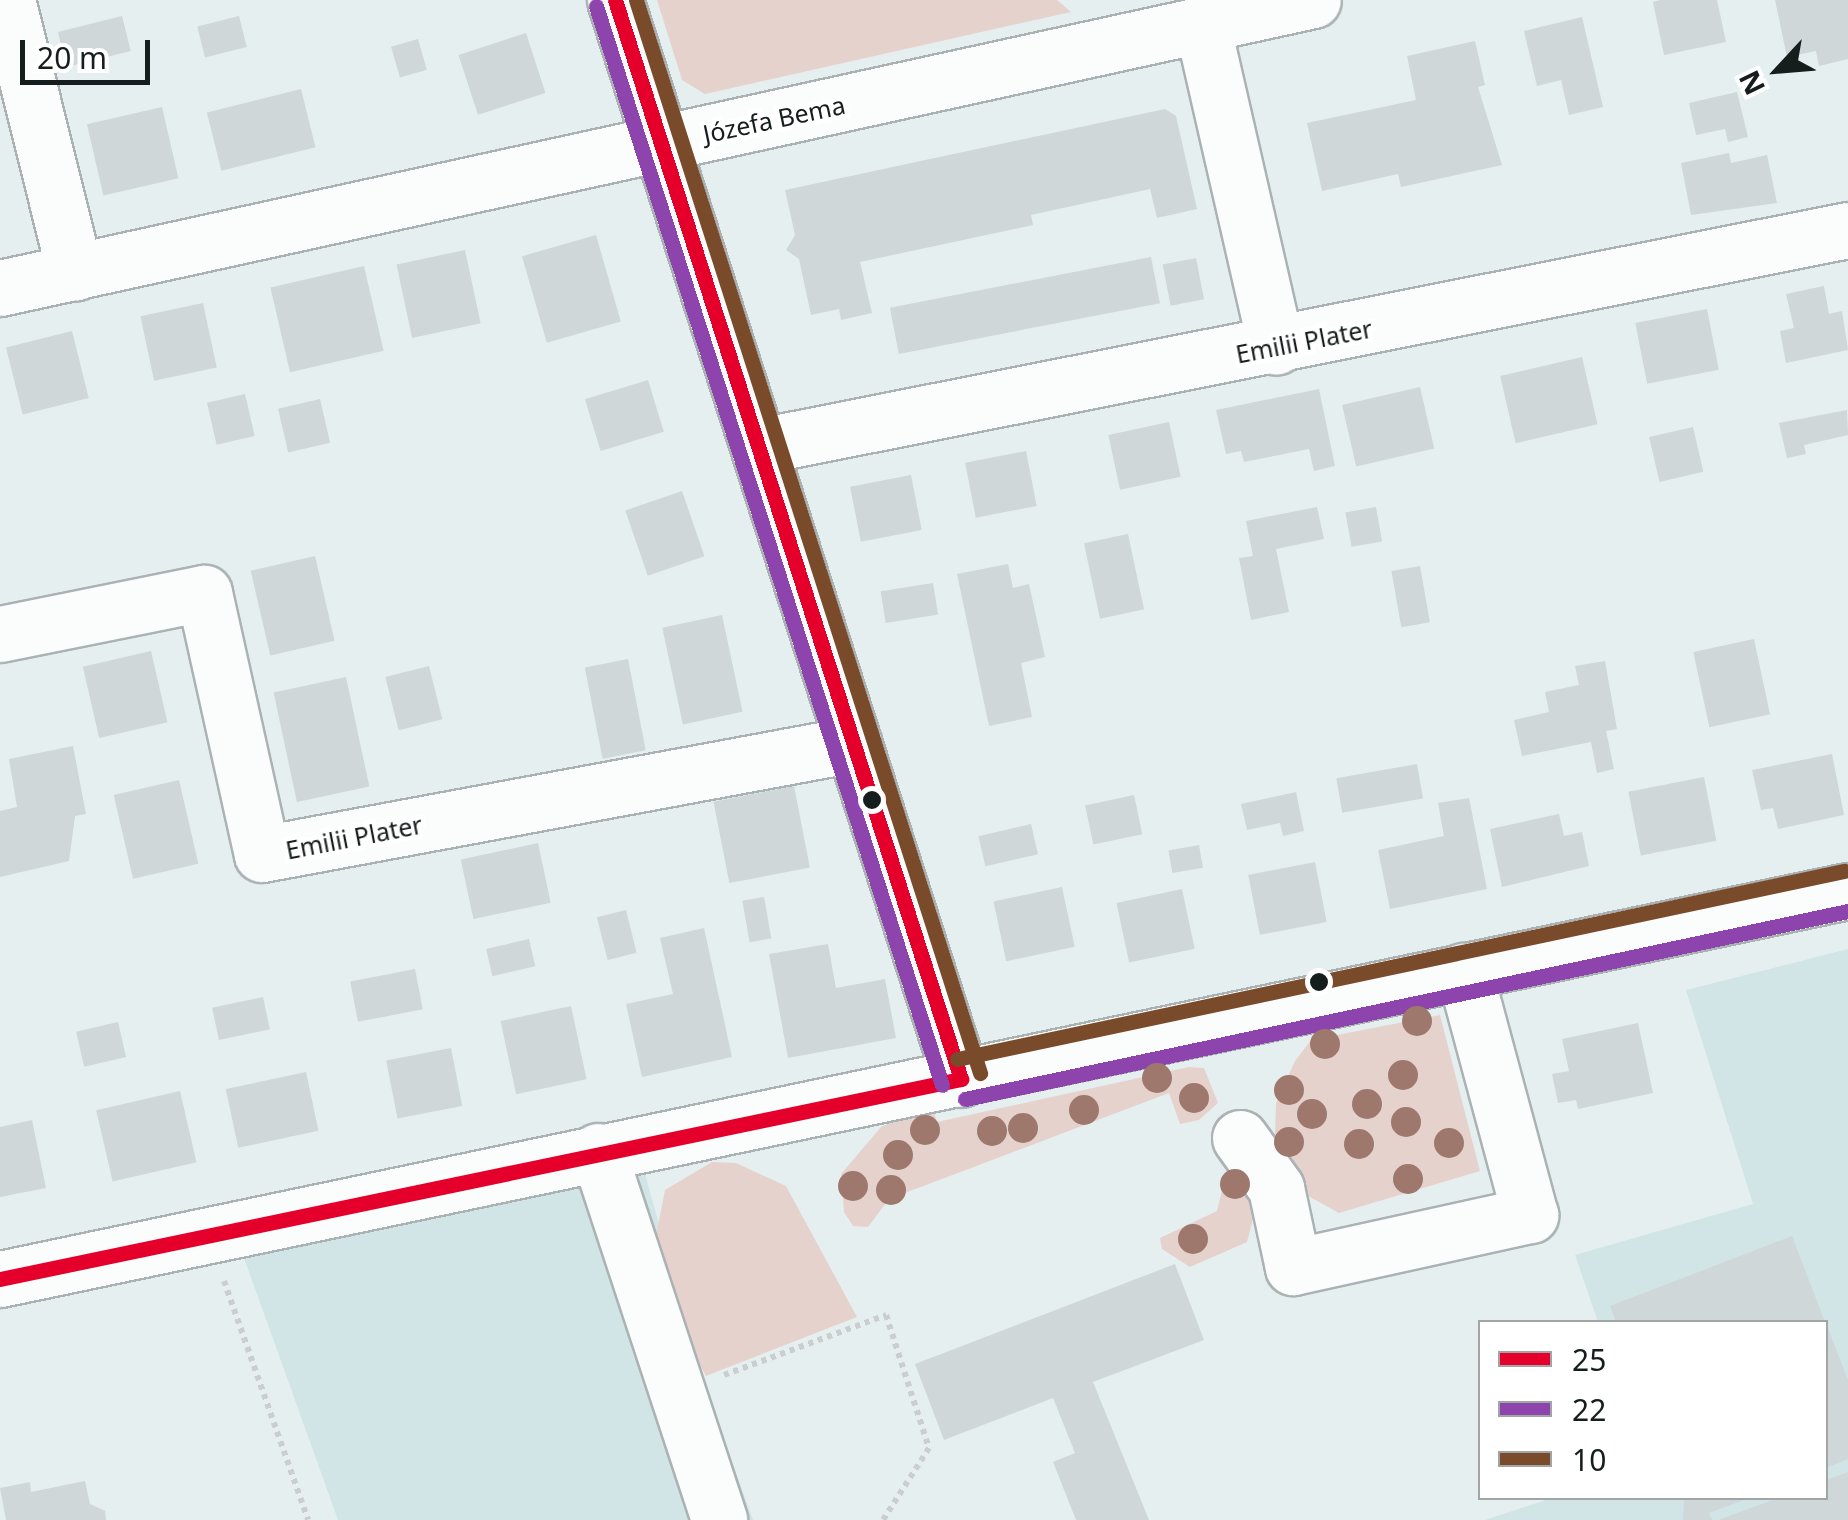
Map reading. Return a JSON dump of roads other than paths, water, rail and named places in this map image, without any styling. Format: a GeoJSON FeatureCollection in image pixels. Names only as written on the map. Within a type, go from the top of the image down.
{"type":"FeatureCollection","features":[{"type":"Feature","properties":{"kind":"street"},"geometry":{"type":"LineString","coordinates":[[7,0],[75,272]]}},
{"type":"Feature","properties":{"kind":"street"},"geometry":{"type":"LineString","coordinates":[[615,0],[960,1078]]}},
{"type":"Feature","properties":{"kind":"street","name":"Józefa Bema"},"geometry":{"type":"LineString","coordinates":[[0,288],[1313,0]]}},
{"type":"Feature","properties":{"kind":"street"},"geometry":{"type":"LineString","coordinates":[[1202,24],[1276,347]]}},
{"type":"Feature","properties":{"kind":"street","name":"Emilii Plater"},"geometry":{"type":"LineString","coordinates":[[760,446],[1276,347],[1848,230]]}},
{"type":"Feature","properties":{"kind":"street","name":"Emilii Plater"},"geometry":{"type":"LineString","coordinates":[[0,634],[204,593],[262,854],[854,744]]}},
{"type":"Feature","properties":{"kind":"street"},"geometry":{"type":"LineString","coordinates":[[0,1279],[1848,891]]}},
{"type":"Feature","properties":{"kind":"street"},"geometry":{"type":"LineString","coordinates":[[1240,1138],[1276,1188],[1293,1267],[1530,1215],[1464,972]]}},
{"type":"Feature","properties":{"kind":"street"},"geometry":{"type":"LineString","coordinates":[[598,1151],[674,1394],[719,1520]]}}]}
